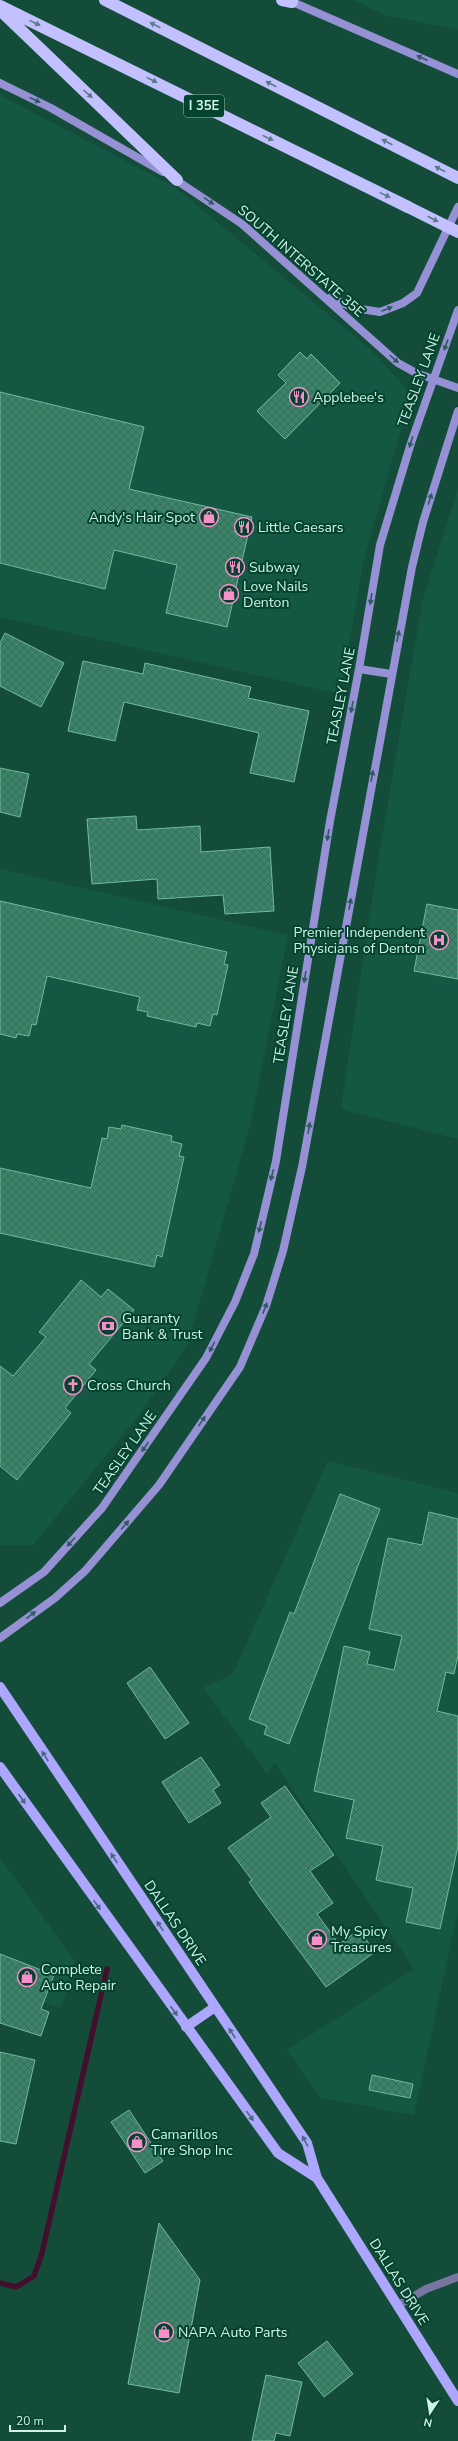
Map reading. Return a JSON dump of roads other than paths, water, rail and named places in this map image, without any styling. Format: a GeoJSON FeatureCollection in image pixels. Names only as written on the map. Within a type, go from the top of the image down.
{"type":"FeatureCollection","features":[{"type":"Feature","properties":{"kind":"highway"},"geometry":{"type":"LineString","coordinates":[[104,0],[458,178]]}},
{"type":"Feature","properties":{"kind":"highway","name":"I 35E"},"geometry":{"type":"LineString","coordinates":[[0,6],[458,232]]}},
{"type":"Feature","properties":{"kind":"highway"},"geometry":{"type":"LineString","coordinates":[[0,10],[177,180]]}},
{"type":"Feature","properties":{"kind":"main road"},"geometry":{"type":"LineString","coordinates":[[287,1],[458,74]]}},
{"type":"Feature","properties":{"kind":"main road","name":"SOUTH INTERSTATE 35E"},"geometry":{"type":"LineString","coordinates":[[0,83],[51,108],[177,180],[242,224],[324,295],[398,363],[458,388]]}},
{"type":"Feature","properties":{"kind":"main road"},"geometry":{"type":"LineString","coordinates":[[324,295],[354,308],[380,312],[403,303],[416,294],[458,206]]}},
{"type":"Feature","properties":{"kind":"main road","name":"TEASLEY LANE"},"geometry":{"type":"LineString","coordinates":[[0,1603],[44,1572],[102,1508],[206,1358],[235,1302],[254,1254],[276,1161],[330,821],[359,669],[380,545],[411,443],[458,310]]}},
{"type":"Feature","properties":{"kind":"main road"},"geometry":{"type":"LineString","coordinates":[[0,1638],[55,1598],[85,1571],[159,1485],[240,1367],[266,1306],[283,1251],[302,1167],[391,674],[423,522],[458,411]]}},
{"type":"Feature","properties":{"kind":"main road"},"geometry":{"type":"LineString","coordinates":[[359,669],[391,674]]}},
{"type":"Feature","properties":{"kind":"main road","name":"DALLAS DRIVE"},"geometry":{"type":"LineString","coordinates":[[0,1687],[307,2143],[317,2178],[458,2401]]}},
{"type":"Feature","properties":{"kind":"main road","name":"DALLAS DRIVE"},"geometry":{"type":"LineString","coordinates":[[0,1767],[278,2153],[317,2178]]}},
{"type":"Feature","properties":{"kind":"main road"},"geometry":{"type":"LineString","coordinates":[[186,2027],[215,2007]]}},
{"type":"Feature","properties":{"kind":"street"},"geometry":{"type":"LineString","coordinates":[[397,2306],[426,2289],[458,2277]]}},
{"type":"Feature","properties":{"kind":"waterway"},"geometry":{"type":"LineString","coordinates":[[0,2283],[16,2287],[34,2276],[42,2253],[107,1969]]}},
{"type":"Feature","properties":{"kind":"place","name":"Applebee's"},"geometry":{"type":"Point","coordinates":[299,397]}},
{"type":"Feature","properties":{"kind":"place","name":"Andy's Hair Spot"},"geometry":{"type":"Point","coordinates":[209,517]}},
{"type":"Feature","properties":{"kind":"place","name":"Little Caesars"},"geometry":{"type":"Point","coordinates":[244,527]}},
{"type":"Feature","properties":{"kind":"place","name":"Subway"},"geometry":{"type":"Point","coordinates":[235,567]}},
{"type":"Feature","properties":{"kind":"place","name":"Love Nails Denton"},"geometry":{"type":"Point","coordinates":[229,594]}},
{"type":"Feature","properties":{"kind":"place","name":"Premier Independent Physicians of Denton"},"geometry":{"type":"Point","coordinates":[439,940]}},
{"type":"Feature","properties":{"kind":"place","name":"Guaranty Bank & Trust"},"geometry":{"type":"Point","coordinates":[108,1326]}},
{"type":"Feature","properties":{"kind":"place","name":"Cross Church"},"geometry":{"type":"Point","coordinates":[73,1385]}},
{"type":"Feature","properties":{"kind":"place","name":"My Spicy Treasures"},"geometry":{"type":"Point","coordinates":[317,1939]}},
{"type":"Feature","properties":{"kind":"place","name":"Complete Auto Repair"},"geometry":{"type":"Point","coordinates":[27,1977]}},
{"type":"Feature","properties":{"kind":"place","name":"Camarillos Tire Shop Inc"},"geometry":{"type":"Point","coordinates":[137,2142]}},
{"type":"Feature","properties":{"kind":"place","name":"NAPA Auto Parts"},"geometry":{"type":"Point","coordinates":[164,2332]}}]}
